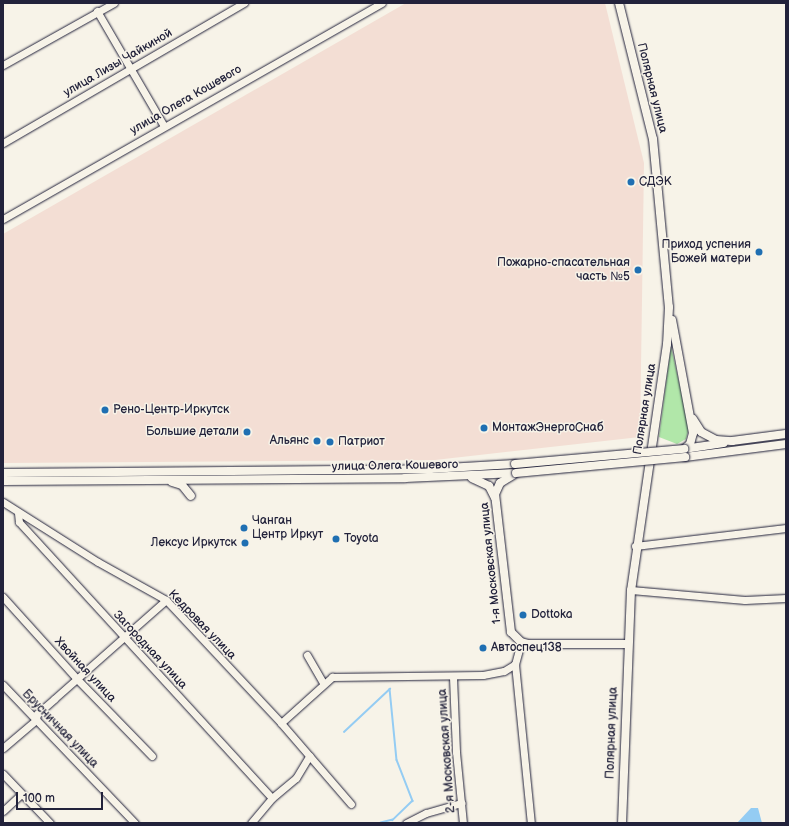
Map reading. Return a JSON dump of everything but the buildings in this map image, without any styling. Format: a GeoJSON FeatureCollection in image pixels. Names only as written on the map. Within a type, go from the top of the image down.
{"type":"FeatureCollection","features":[{"type":"Feature","properties":{"kind":"main road","name":"Полярная улица"},"geometry":{"type":"LineString","coordinates":[[619,3],[653,139],[669,307],[667,344],[635,546],[630,590],[622,823]]}},
{"type":"Feature","properties":{"kind":"main road"},"geometry":{"type":"LineString","coordinates":[[669,307],[691,414],[692,439],[684,453]]}},
{"type":"Feature","properties":{"kind":"main road"},"geometry":{"type":"LineString","coordinates":[[691,414],[699,430],[707,436],[732,441],[786,434]]}},
{"type":"Feature","properties":{"kind":"main road","name":"улица Олега Кошевого"},"geometry":{"type":"LineString","coordinates":[[3,481],[467,476],[516,473],[684,453],[752,439]]}},
{"type":"Feature","properties":{"kind":"main road","name":"улица Олега Кошевого"},"geometry":{"type":"LineString","coordinates":[[3,473],[430,469],[684,453],[786,444]]}},
{"type":"Feature","properties":{"kind":"main road","name":"1-я Московская улица"},"geometry":{"type":"LineString","coordinates":[[516,473],[500,483],[495,498],[509,625],[511,632],[521,642]]}},
{"type":"Feature","properties":{"kind":"main road"},"geometry":{"type":"LineString","coordinates":[[467,476],[486,484],[495,498]]}},
{"type":"Feature","properties":{"kind":"main road"},"geometry":{"type":"LineString","coordinates":[[162,480],[182,485],[191,496]]}},
{"type":"Feature","properties":{"kind":"main road"},"geometry":{"type":"LineString","coordinates":[[521,642],[536,644],[627,644]]}},
{"type":"Feature","properties":{"kind":"street"},"geometry":{"type":"LineString","coordinates":[[3,65],[114,3]]}},
{"type":"Feature","properties":{"kind":"street","name":"улица Лизы Чайкиной"},"geometry":{"type":"LineString","coordinates":[[3,143],[244,3]]}},
{"type":"Feature","properties":{"kind":"street","name":"улица Олега Кошевого"},"geometry":{"type":"LineString","coordinates":[[3,219],[382,3]]}},
{"type":"Feature","properties":{"kind":"street"},"geometry":{"type":"LineString","coordinates":[[98,11],[164,126]]}},
{"type":"Feature","properties":{"kind":"street","name":"Кедровая улица"},"geometry":{"type":"LineString","coordinates":[[3,502],[18,513],[166,600],[281,723],[351,804]]}},
{"type":"Feature","properties":{"kind":"street","name":"Загородная улица"},"geometry":{"type":"LineString","coordinates":[[18,513],[19,522],[124,639],[272,798]]}},
{"type":"Feature","properties":{"kind":"street"},"geometry":{"type":"LineString","coordinates":[[635,546],[786,528]]}},
{"type":"Feature","properties":{"kind":"street"},"geometry":{"type":"LineString","coordinates":[[630,590],[745,600],[786,598]]}},
{"type":"Feature","properties":{"kind":"street","name":"Хвойная улица"},"geometry":{"type":"LineString","coordinates":[[3,597],[78,680],[152,756]]}},
{"type":"Feature","properties":{"kind":"street"},"geometry":{"type":"LineString","coordinates":[[3,748],[36,720],[37,714],[78,680],[166,600]]}},
{"type":"Feature","properties":{"kind":"street"},"geometry":{"type":"LineString","coordinates":[[521,642],[515,664],[531,823]]}},
{"type":"Feature","properties":{"kind":"street"},"geometry":{"type":"LineString","coordinates":[[307,655],[323,683]]}},
{"type":"Feature","properties":{"kind":"street"},"geometry":{"type":"LineString","coordinates":[[281,723],[323,683],[332,677],[453,677],[484,675],[504,671],[515,664]]}},
{"type":"Feature","properties":{"kind":"street","name":"2-я Московская улица"},"geometry":{"type":"LineString","coordinates":[[453,677],[456,752],[463,823]]}},
{"type":"Feature","properties":{"kind":"street","name":"Брусничная улица"},"geometry":{"type":"LineString","coordinates":[[3,685],[135,823]]}},
{"type":"Feature","properties":{"kind":"street"},"geometry":{"type":"LineString","coordinates":[[252,823],[272,798],[296,778],[309,756]]}},
{"type":"Feature","properties":{"kind":"street"},"geometry":{"type":"LineString","coordinates":[[3,774],[50,823]]}},
{"type":"Feature","properties":{"kind":"street"},"geometry":{"type":"LineString","coordinates":[[3,811],[21,794]]}},
{"type":"Feature","properties":{"kind":"street"},"geometry":{"type":"LineString","coordinates":[[406,823],[426,813],[462,804]]}},
{"type":"Feature","properties":{"kind":"shaded area"},"geometry":{"type":"Polygon","coordinates":[[[406,3],[605,3],[644,163],[640,437],[435,460],[3,463],[3,234],[406,3]]]}},
{"type":"Feature","properties":{"kind":"green space"},"geometry":{"type":"Polygon","coordinates":[[[671,346],[689,428],[686,439],[677,444],[659,437],[671,346]]]}},
{"type":"Feature","properties":{"kind":"water"},"geometry":{"type":"Polygon","coordinates":[[[751,808],[758,808],[762,823],[737,823],[751,808]]]}},
{"type":"Feature","properties":{"kind":"waterway"},"geometry":{"type":"LineString","coordinates":[[344,732],[390,689],[397,760],[413,801],[393,820],[381,823]]}},
{"type":"Feature","properties":{"kind":"place","name":"СДЭК"},"geometry":{"type":"Point","coordinates":[631,182]}},
{"type":"Feature","properties":{"kind":"place","name":"Приход успения Божей матери"},"geometry":{"type":"Point","coordinates":[759,252]}},
{"type":"Feature","properties":{"kind":"place","name":"Пожарно-спасательная часть №5"},"geometry":{"type":"Point","coordinates":[638,270]}},
{"type":"Feature","properties":{"kind":"place","name":"Рено-Центр-Иркутск"},"geometry":{"type":"Point","coordinates":[105,410]}},
{"type":"Feature","properties":{"kind":"place","name":"МонтажЭнергоСнаб"},"geometry":{"type":"Point","coordinates":[484,428]}},
{"type":"Feature","properties":{"kind":"place","name":"Большие детали"},"geometry":{"type":"Point","coordinates":[247,432]}},
{"type":"Feature","properties":{"kind":"place","name":"Альянс"},"geometry":{"type":"Point","coordinates":[317,441]}},
{"type":"Feature","properties":{"kind":"place","name":"Патриот"},"geometry":{"type":"Point","coordinates":[330,442]}},
{"type":"Feature","properties":{"kind":"place","name":"Чанган Центр Иркут"},"geometry":{"type":"Point","coordinates":[244,528]}},
{"type":"Feature","properties":{"kind":"place","name":"Toyota"},"geometry":{"type":"Point","coordinates":[336,539]}},
{"type":"Feature","properties":{"kind":"place","name":"Лексус Иркутск"},"geometry":{"type":"Point","coordinates":[245,543]}},
{"type":"Feature","properties":{"kind":"place","name":"Dottoka"},"geometry":{"type":"Point","coordinates":[523,615]}},
{"type":"Feature","properties":{"kind":"place","name":"Автоспец138"},"geometry":{"type":"Point","coordinates":[483,648]}}]}
